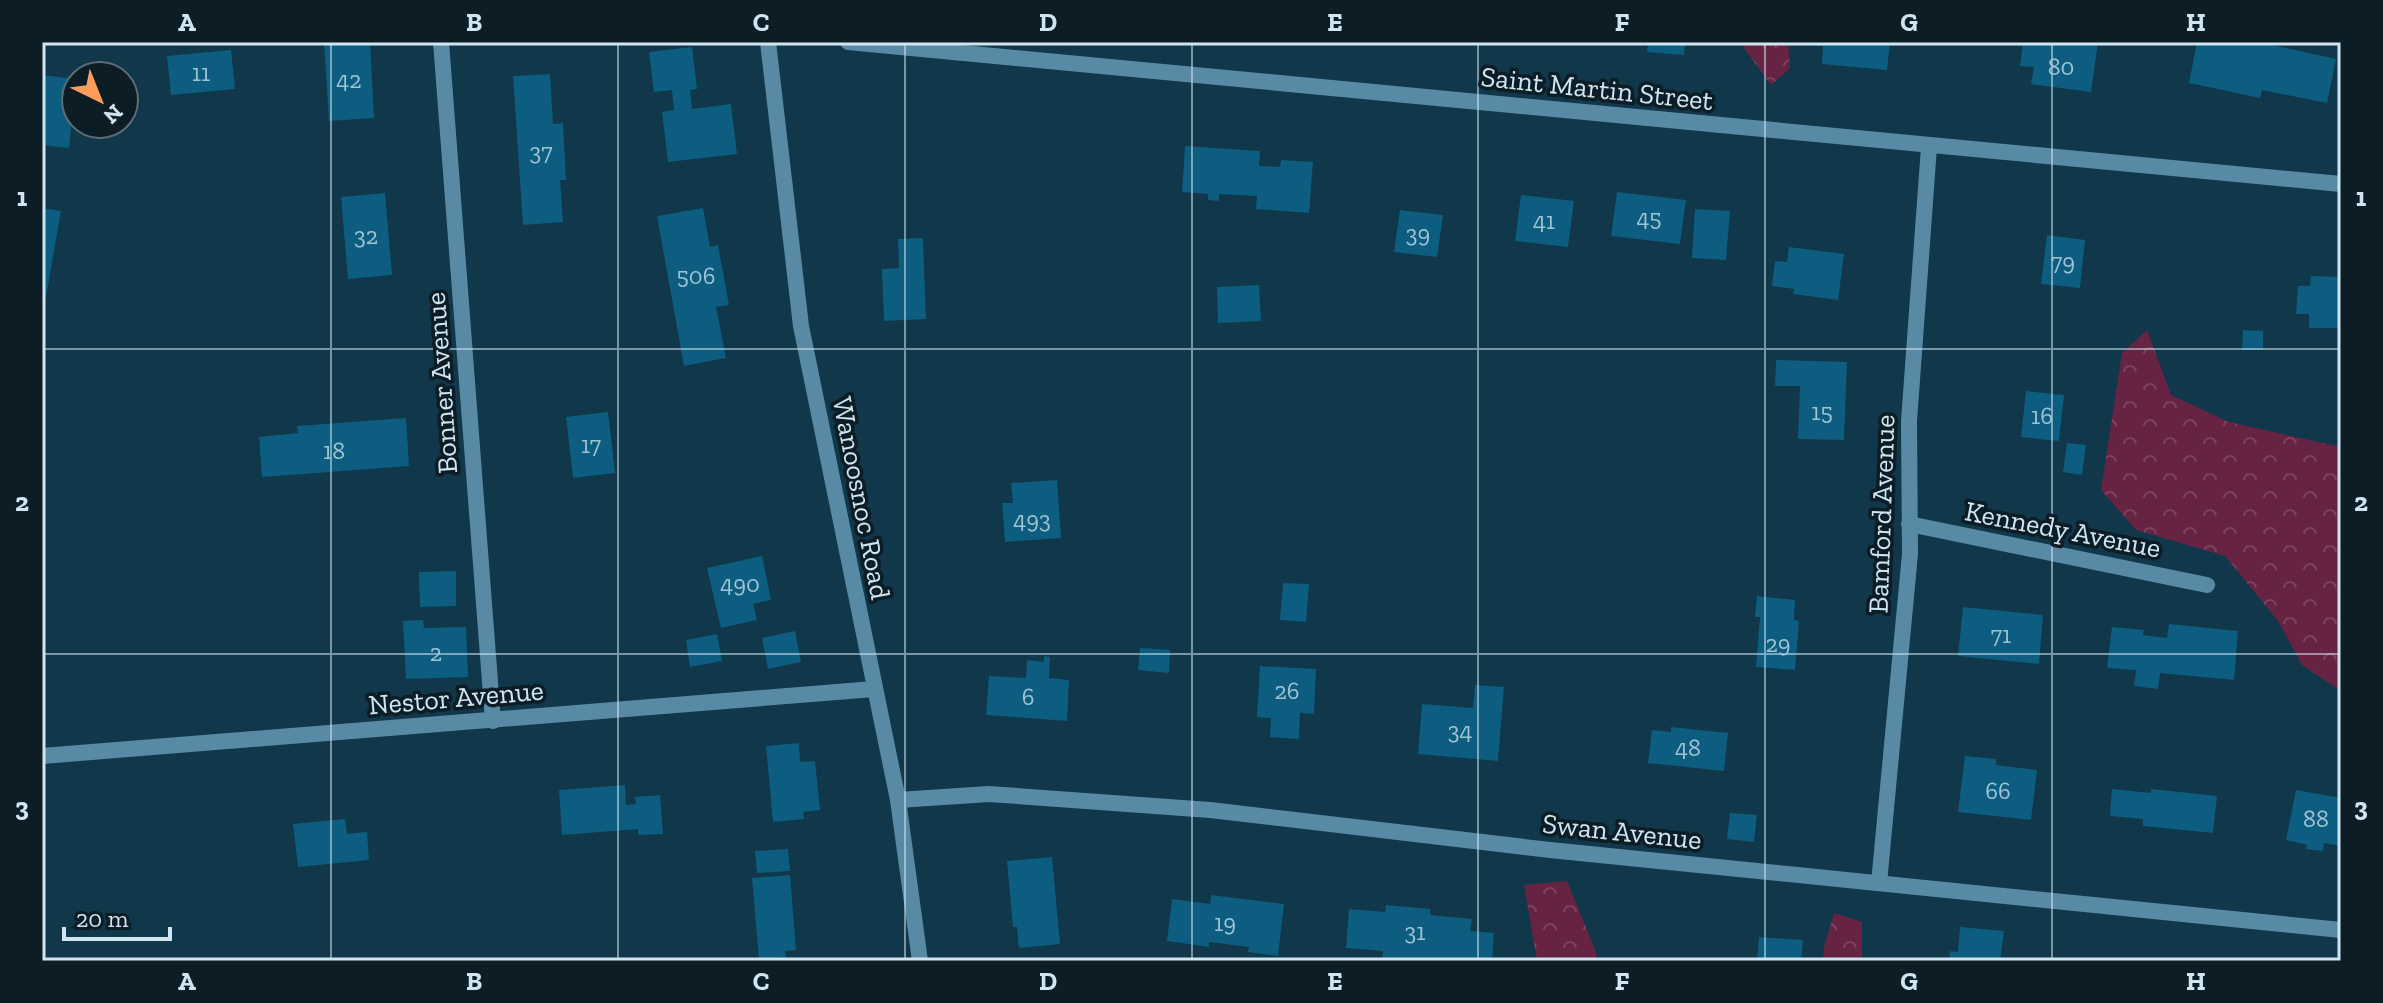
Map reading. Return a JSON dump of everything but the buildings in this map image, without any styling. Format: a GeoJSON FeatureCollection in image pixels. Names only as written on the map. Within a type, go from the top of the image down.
{"type":"FeatureCollection","features":[{"type":"Feature","properties":{"kind":"street","name":"Bonner Avenue"},"geometry":{"type":"LineString","coordinates":[[441,42],[493,721]]}},
{"type":"Feature","properties":{"kind":"street","name":"Wanoosnoc Road"},"geometry":{"type":"LineString","coordinates":[[768,42],[801,326],[898,800],[920,961]]}},
{"type":"Feature","properties":{"kind":"street","name":"Saint Martin Street"},"geometry":{"type":"LineString","coordinates":[[848,42],[2341,184]]}},
{"type":"Feature","properties":{"kind":"street","name":"Bamford Avenue"},"geometry":{"type":"LineString","coordinates":[[1879,883],[1910,554],[1909,421],[1929,147]]}},
{"type":"Feature","properties":{"kind":"street","name":"Kennedy Avenue"},"geometry":{"type":"LineString","coordinates":[[1909,524],[2207,585]]}},
{"type":"Feature","properties":{"kind":"street","name":"Nestor Avenue"},"geometry":{"type":"LineString","coordinates":[[42,756],[874,689]]}},
{"type":"Feature","properties":{"kind":"street","name":"Swan Avenue"},"geometry":{"type":"LineString","coordinates":[[898,800],[989,794],[1210,810],[1550,850],[2341,930]]}},
{"type":"Feature","properties":{"kind":"green space"},"geometry":{"type":"Polygon","coordinates":[[[1744,42],[1788,42],[1790,68],[1771,85],[1744,48],[1744,42]]]}},
{"type":"Feature","properties":{"kind":"green space"},"geometry":{"type":"Polygon","coordinates":[[[2147,330],[2171,395],[2229,422],[2341,447],[2341,691],[2302,665],[2278,621],[2225,556],[2136,530],[2101,490],[2122,353],[2147,330]]]}},
{"type":"Feature","properties":{"kind":"green space"},"geometry":{"type":"Polygon","coordinates":[[[1567,881],[1597,961],[1537,961],[1524,885],[1567,881]]]}},
{"type":"Feature","properties":{"kind":"green space"},"geometry":{"type":"Polygon","coordinates":[[[1834,913],[1862,922],[1862,961],[1823,961],[1834,913]]]}}]}
